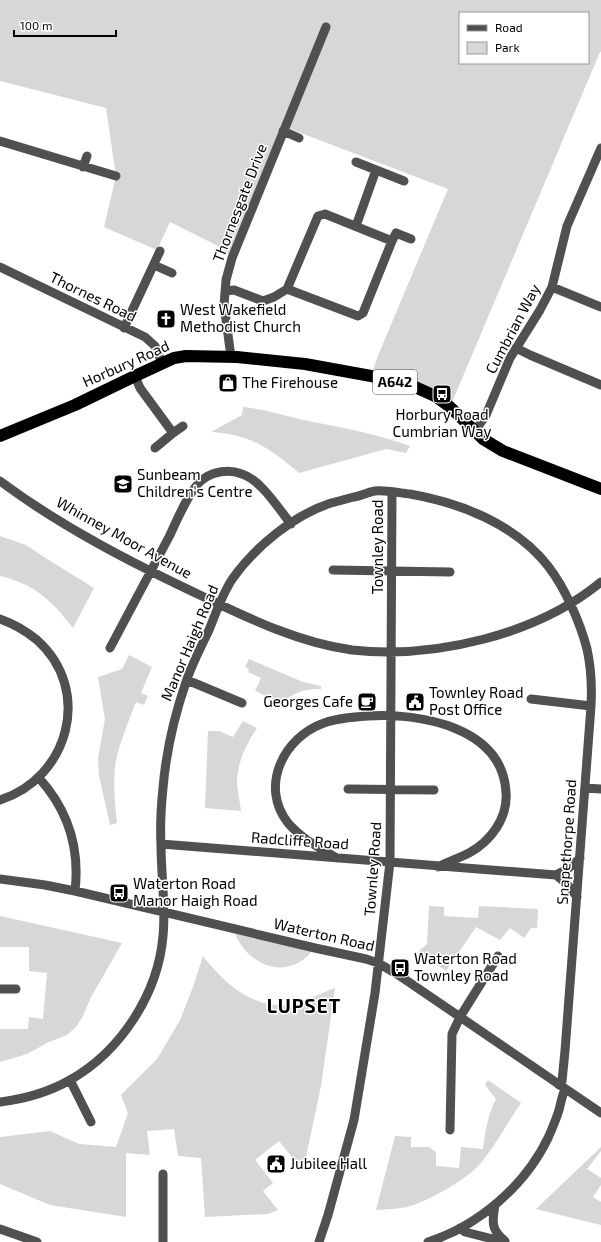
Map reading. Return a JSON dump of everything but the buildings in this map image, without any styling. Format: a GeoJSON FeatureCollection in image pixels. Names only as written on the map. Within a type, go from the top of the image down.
{"type":"FeatureCollection","features":[{"type":"Feature","properties":{"kind":"highway","name":"Horbury Road"},"geometry":{"type":"LineString","coordinates":[[0,436],[75,405],[174,358],[186,356],[231,357],[305,364],[371,376],[415,387],[435,396],[450,407],[492,445],[513,456],[601,489]]}},
{"type":"Feature","properties":{"kind":"street","name":"Thornesgate Drive"},"geometry":{"type":"LineString","coordinates":[[231,357],[224,305],[226,280],[232,258],[326,27]]}},
{"type":"Feature","properties":{"kind":"street","name":"Thornesgate Drive"},"geometry":{"type":"LineString","coordinates":[[283,131],[299,138]]}},
{"type":"Feature","properties":{"kind":"street"},"geometry":{"type":"LineString","coordinates":[[0,141],[116,176]]}},
{"type":"Feature","properties":{"kind":"street","name":"Cumbrian Way"},"geometry":{"type":"LineString","coordinates":[[475,431],[486,415],[510,358],[540,310],[552,287],[567,226],[601,148]]}},
{"type":"Feature","properties":{"kind":"street"},"geometry":{"type":"LineString","coordinates":[[83,167],[87,156]]}},
{"type":"Feature","properties":{"kind":"street"},"geometry":{"type":"LineString","coordinates":[[356,162],[404,181]]}},
{"type":"Feature","properties":{"kind":"street"},"geometry":{"type":"LineString","coordinates":[[356,226],[376,170]]}},
{"type":"Feature","properties":{"kind":"street"},"geometry":{"type":"LineString","coordinates":[[226,290],[234,290],[263,300],[274,297],[286,289],[318,216],[324,214],[392,241]]}},
{"type":"Feature","properties":{"kind":"street"},"geometry":{"type":"LineString","coordinates":[[286,289],[358,316],[363,314],[396,233],[411,238]]}},
{"type":"Feature","properties":{"kind":"street"},"geometry":{"type":"LineString","coordinates":[[124,328],[160,251]]}},
{"type":"Feature","properties":{"kind":"street"},"geometry":{"type":"LineString","coordinates":[[154,265],[172,273]]}},
{"type":"Feature","properties":{"kind":"street","name":"Thornes Road"},"geometry":{"type":"LineString","coordinates":[[0,266],[151,341],[158,352],[162,363]]}},
{"type":"Feature","properties":{"kind":"street"},"geometry":{"type":"LineString","coordinates":[[552,287],[601,307]]}},
{"type":"Feature","properties":{"kind":"street"},"geometry":{"type":"LineString","coordinates":[[516,348],[601,384]]}},
{"type":"Feature","properties":{"kind":"street"},"geometry":{"type":"LineString","coordinates":[[135,376],[140,388],[173,433]]}},
{"type":"Feature","properties":{"kind":"street"},"geometry":{"type":"LineString","coordinates":[[155,448],[183,426]]}},
{"type":"Feature","properties":{"kind":"street"},"geometry":{"type":"LineString","coordinates":[[110,648],[195,488],[202,479],[212,474],[224,471],[235,472],[250,478],[259,485],[291,524]]}},
{"type":"Feature","properties":{"kind":"street","name":"Whinney Moor Avenue"},"geometry":{"type":"LineString","coordinates":[[0,481],[55,518],[151,572],[219,604],[282,631],[304,639],[352,650],[391,651],[441,647],[486,638],[522,626],[570,604],[601,582]]}},
{"type":"Feature","properties":{"kind":"street","name":"Manor Haigh Road"},"geometry":{"type":"LineString","coordinates":[[0,1102],[15,1100],[48,1090],[70,1080],[87,1069],[111,1048],[138,1011],[152,986],[157,970],[163,937],[164,911],[160,844],[162,793],[172,729],[187,680],[219,604],[232,580],[259,548],[274,535],[310,512],[330,504],[375,491],[392,492],[441,501],[468,510],[503,527],[523,540],[548,565],[558,580],[570,604]]}},
{"type":"Feature","properties":{"kind":"street","name":"Townley Road"},"geometry":{"type":"LineString","coordinates":[[319,1242],[354,1120],[363,1074],[390,862],[392,492]]}},
{"type":"Feature","properties":{"kind":"street"},"geometry":{"type":"LineString","coordinates":[[333,570],[450,572]]}},
{"type":"Feature","properties":{"kind":"street","name":"Snapethorpe Road"},"geometry":{"type":"LineString","coordinates":[[428,1242],[460,1228],[495,1205],[514,1187],[538,1156],[554,1125],[562,1095],[591,706],[591,682],[587,648],[570,604]]}},
{"type":"Feature","properties":{"kind":"street"},"geometry":{"type":"LineString","coordinates":[[0,619],[26,631],[38,641],[57,665],[63,679],[66,694],[67,717],[63,739],[53,760],[39,778],[26,789],[11,797],[0,800]]}},
{"type":"Feature","properties":{"kind":"street"},"geometry":{"type":"LineString","coordinates":[[187,680],[242,703]]}},
{"type":"Feature","properties":{"kind":"street"},"geometry":{"type":"LineString","coordinates":[[531,699],[591,706]]}},
{"type":"Feature","properties":{"kind":"street"},"geometry":{"type":"LineString","coordinates":[[337,858],[303,839],[288,822],[278,801],[276,791],[275,782],[278,769],[289,747],[309,730],[323,724],[348,717],[391,714],[428,719],[464,732],[480,743],[494,756],[501,768],[506,783],[507,799],[505,812],[498,826],[486,840],[469,853],[438,866]]}},
{"type":"Feature","properties":{"kind":"street"},"geometry":{"type":"LineString","coordinates":[[39,778],[54,797],[70,830],[76,860],[75,891]]}},
{"type":"Feature","properties":{"kind":"street"},"geometry":{"type":"LineString","coordinates":[[585,788],[601,789]]}},
{"type":"Feature","properties":{"kind":"street"},"geometry":{"type":"LineString","coordinates":[[348,789],[434,790]]}},
{"type":"Feature","properties":{"kind":"street"},"geometry":{"type":"LineString","coordinates":[[295,855],[303,839]]}},
{"type":"Feature","properties":{"kind":"street","name":"Radcliffe Road"},"geometry":{"type":"LineString","coordinates":[[160,844],[475,870],[556,875]]}},
{"type":"Feature","properties":{"kind":"street"},"geometry":{"type":"LineString","coordinates":[[469,853],[475,870]]}},
{"type":"Feature","properties":{"kind":"street"},"geometry":{"type":"LineString","coordinates":[[577,897],[567,884],[556,875],[569,868],[580,858]]}},
{"type":"Feature","properties":{"kind":"street","name":"Waterton Road"},"geometry":{"type":"LineString","coordinates":[[0,879],[45,884],[315,948],[360,957],[378,963],[397,974],[601,1114]]}},
{"type":"Feature","properties":{"kind":"street"},"geometry":{"type":"LineString","coordinates":[[450,1130],[452,1034],[460,1017],[498,956]]}},
{"type":"Feature","properties":{"kind":"street"},"geometry":{"type":"LineString","coordinates":[[0,989],[16,990]]}},
{"type":"Feature","properties":{"kind":"street"},"geometry":{"type":"LineString","coordinates":[[70,1080],[91,1122]]}},
{"type":"Feature","properties":{"kind":"street"},"geometry":{"type":"LineString","coordinates":[[163,1174],[163,1242]]}},
{"type":"Feature","properties":{"kind":"street"},"geometry":{"type":"LineString","coordinates":[[495,1205],[493,1216],[494,1226],[497,1234],[506,1242]]}},
{"type":"Feature","properties":{"kind":"street"},"geometry":{"type":"LineString","coordinates":[[460,1228],[465,1232],[506,1242]]}},
{"type":"Feature","properties":{"kind":"street"},"geometry":{"type":"LineString","coordinates":[[0,1229],[37,1242]]}},
{"type":"Feature","properties":{"kind":"green space"},"geometry":{"type":"Polygon","coordinates":[[[0,0],[601,0],[601,52],[450,407],[371,376],[377,358],[448,189],[285,127],[232,258],[216,245],[170,222],[157,250],[104,227],[116,176],[106,108],[0,81],[0,0]]]}},
{"type":"Feature","properties":{"kind":"green space"},"geometry":{"type":"Polygon","coordinates":[[[243,407],[384,437],[410,446],[406,453],[386,449],[299,473],[279,457],[259,444],[225,433],[211,432],[242,415],[243,407]]]}},
{"type":"Feature","properties":{"kind":"green space"},"geometry":{"type":"Polygon","coordinates":[[[0,536],[26,545],[94,588],[73,628],[58,610],[42,595],[12,579],[0,576],[0,536]]]}},
{"type":"Feature","properties":{"kind":"green space"},"geometry":{"type":"Polygon","coordinates":[[[129,655],[152,667],[141,693],[148,696],[144,705],[136,702],[118,752],[114,781],[117,823],[110,825],[99,776],[98,758],[105,719],[98,677],[122,669],[129,655]]]}},
{"type":"Feature","properties":{"kind":"green space"},"geometry":{"type":"Polygon","coordinates":[[[249,659],[303,682],[321,686],[321,689],[300,692],[281,703],[255,691],[261,678],[248,672],[249,669],[245,667],[249,659]]]}},
{"type":"Feature","properties":{"kind":"green space"},"geometry":{"type":"Polygon","coordinates":[[[243,721],[257,728],[244,752],[239,766],[237,784],[241,811],[205,808],[208,731],[219,731],[233,737],[243,721]]]}},
{"type":"Feature","properties":{"kind":"green space"},"geometry":{"type":"Polygon","coordinates":[[[429,906],[444,907],[444,916],[478,918],[479,906],[538,909],[537,928],[531,928],[524,938],[510,928],[500,940],[476,927],[446,971],[418,952],[427,944],[429,906]]]}},
{"type":"Feature","properties":{"kind":"green space"},"geometry":{"type":"Polygon","coordinates":[[[0,916],[122,943],[76,1027],[67,1035],[49,1042],[27,1054],[0,1062],[0,1029],[28,1029],[29,1017],[43,1019],[47,973],[29,971],[29,947],[0,947],[0,916]]]}},
{"type":"Feature","properties":{"kind":"green space"},"geometry":{"type":"Polygon","coordinates":[[[233,928],[315,948],[305,958],[296,964],[283,967],[274,967],[256,960],[248,953],[242,946],[233,928]]]}},
{"type":"Feature","properties":{"kind":"green space"},"geometry":{"type":"Polygon","coordinates":[[[203,956],[229,984],[250,998],[262,1002],[275,1005],[288,1005],[335,988],[321,1086],[303,1171],[279,1141],[255,1160],[273,1183],[263,1191],[278,1210],[268,1214],[205,1217],[201,1158],[178,1156],[174,1129],[147,1131],[150,1155],[126,1153],[126,1217],[50,1205],[0,1184],[0,1137],[50,1131],[79,1144],[116,1147],[128,1113],[121,1095],[157,1059],[180,1020],[203,956]]]}},
{"type":"Feature","properties":{"kind":"green space"},"geometry":{"type":"Polygon","coordinates":[[[488,1080],[521,1103],[480,1164],[465,1177],[446,1190],[416,1204],[395,1209],[376,1210],[395,1136],[411,1137],[411,1147],[429,1147],[436,1152],[436,1166],[459,1168],[461,1147],[483,1149],[487,1123],[496,1099],[485,1085],[488,1080]]]}},
{"type":"Feature","properties":{"kind":"green space"},"geometry":{"type":"Polygon","coordinates":[[[601,1147],[601,1151],[587,1169],[601,1178],[601,1185],[593,1197],[601,1202],[601,1225],[536,1209],[601,1147]]]}},
{"type":"Feature","properties":{"kind":"place","name":"West Wakefield Methodist Church"},"geometry":{"type":"Point","coordinates":[166,319]}},
{"type":"Feature","properties":{"kind":"place","name":"The Firehouse"},"geometry":{"type":"Point","coordinates":[228,383]}},
{"type":"Feature","properties":{"kind":"place","name":"Horbury Road Cumbrian Way"},"geometry":{"type":"Point","coordinates":[442,394]}},
{"type":"Feature","properties":{"kind":"place","name":"Sunbeam Children's Centre"},"geometry":{"type":"Point","coordinates":[123,484]}},
{"type":"Feature","properties":{"kind":"place","name":"Georges Cafe"},"geometry":{"type":"Point","coordinates":[367,702]}},
{"type":"Feature","properties":{"kind":"place","name":"Townley Road Post Office"},"geometry":{"type":"Point","coordinates":[415,702]}},
{"type":"Feature","properties":{"kind":"place","name":"Waterton Road Manor Haigh Road"},"geometry":{"type":"Point","coordinates":[119,893]}},
{"type":"Feature","properties":{"kind":"place","name":"Waterton Road Townley Road"},"geometry":{"type":"Point","coordinates":[400,968]}},
{"type":"Feature","properties":{"kind":"place","name":"Jubilee Hall"},"geometry":{"type":"Point","coordinates":[276,1164]}},
{"type":"Feature","properties":{"kind":"district","name":"LUPSET"},"geometry":{"type":"Point","coordinates":[304,1006]}}]}
